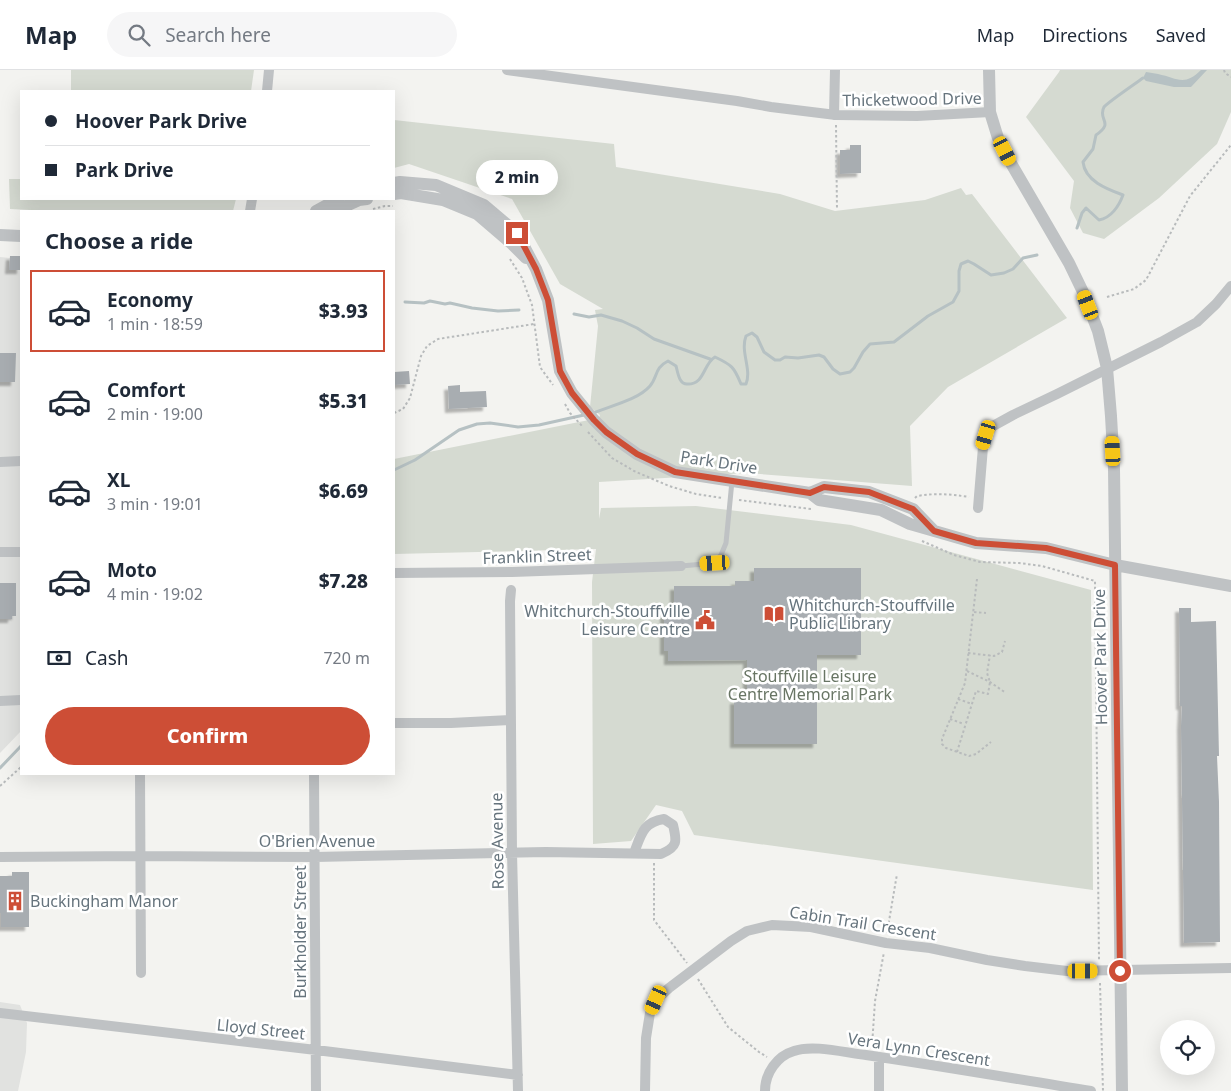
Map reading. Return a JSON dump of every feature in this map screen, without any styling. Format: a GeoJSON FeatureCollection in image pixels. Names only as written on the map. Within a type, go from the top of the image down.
{"type":"FeatureCollection","features":[{"type":"Feature","properties":{"kind":"street"},"geometry":{"type":"LineString","coordinates":[[267,90],[269,70]]}},
{"type":"Feature","properties":{"kind":"street","name":"Thicketwood Drive"},"geometry":{"type":"LineString","coordinates":[[507,70],[835,115],[917,116],[990,112]]}},
{"type":"Feature","properties":{"kind":"street"},"geometry":{"type":"LineString","coordinates":[[835,70],[835,115]]}},
{"type":"Feature","properties":{"kind":"street","name":"Hoover Park Drive"},"geometry":{"type":"LineString","coordinates":[[989,70],[990,112],[998,138],[1083,292],[1098,331],[1107,368],[1114,469],[1122,1091]]}},
{"type":"Feature","properties":{"kind":"street","name":"Park Drive"},"geometry":{"type":"LineString","coordinates":[[395,183],[436,185],[484,205],[517,233],[536,269],[548,300],[560,371],[572,393],[594,420],[606,432],[637,454],[675,472],[810,493],[819,500],[881,510],[910,524],[976,543],[1046,548],[1115,565],[1231,586]]}},
{"type":"Feature","properties":{"kind":"street","name":"Park Drive"},"geometry":{"type":"LineString","coordinates":[[395,199],[401,193],[443,200],[477,214],[512,244],[536,269]]}},
{"type":"Feature","properties":{"kind":"street"},"geometry":{"type":"LineString","coordinates":[[318,210],[336,200]]}},
{"type":"Feature","properties":{"kind":"street"},"geometry":{"type":"LineString","coordinates":[[337,210],[358,200]]}},
{"type":"Feature","properties":{"kind":"street"},"geometry":{"type":"LineString","coordinates":[[0,234],[20,236]]}},
{"type":"Feature","properties":{"kind":"street"},"geometry":{"type":"LineString","coordinates":[[978,503],[983,447],[986,435],[993,426],[1197,322],[1231,286]]}},
{"type":"Feature","properties":{"kind":"street"},"geometry":{"type":"LineString","coordinates":[[0,462],[20,461]]}},
{"type":"Feature","properties":{"kind":"street","name":"Park Drive"},"geometry":{"type":"LineString","coordinates":[[810,493],[824,487],[869,492],[913,509],[934,531]]}},
{"type":"Feature","properties":{"kind":"street"},"geometry":{"type":"LineString","coordinates":[[0,552],[20,552]]}},
{"type":"Feature","properties":{"kind":"street","name":"Franklin Street"},"geometry":{"type":"LineString","coordinates":[[395,573],[512,572],[681,566]]}},
{"type":"Feature","properties":{"kind":"street","name":"Rose Avenue"},"geometry":{"type":"LineString","coordinates":[[511,590],[512,853],[518,1091]]}},
{"type":"Feature","properties":{"kind":"street"},"geometry":{"type":"LineString","coordinates":[[0,701],[20,700]]}},
{"type":"Feature","properties":{"kind":"street"},"geometry":{"type":"LineString","coordinates":[[395,723],[511,720]]}},
{"type":"Feature","properties":{"kind":"street"},"geometry":{"type":"LineString","coordinates":[[140,775],[141,973]]}},
{"type":"Feature","properties":{"kind":"street","name":"Burkholder Street"},"geometry":{"type":"LineString","coordinates":[[314,775],[316,1091]]}},
{"type":"Feature","properties":{"kind":"street","name":"O'Brien Avenue"},"geometry":{"type":"LineString","coordinates":[[0,857],[315,857],[512,853],[634,853]]}},
{"type":"Feature","properties":{"kind":"street","name":"Cabin Trail Crescent"},"geometry":{"type":"LineString","coordinates":[[645,1091],[646,1038],[650,1013],[656,1000],[731,941],[747,931],[772,924],[811,927],[886,943],[930,948],[987,960],[1067,971],[1231,968]]}},
{"type":"Feature","properties":{"kind":"street","name":"Lloyd Street"},"geometry":{"type":"LineString","coordinates":[[0,1013],[518,1075]]}},
{"type":"Feature","properties":{"kind":"street","name":"Vera Lynn Crescent"},"geometry":{"type":"LineString","coordinates":[[765,1091],[768,1073],[775,1062],[794,1050],[814,1048],[1091,1091]]}},
{"type":"Feature","properties":{"kind":"street"},"geometry":{"type":"LineString","coordinates":[[875,1057],[879,1091]]}},
{"type":"Feature","properties":{"kind":"lane"},"geometry":{"type":"LineString","coordinates":[[681,566],[715,563],[721,555],[726,542],[732,480]]}},
{"type":"Feature","properties":{"kind":"path"},"geometry":{"type":"LineString","coordinates":[[1225,71],[1231,77]]}},
{"type":"Feature","properties":{"kind":"path"},"geometry":{"type":"LineString","coordinates":[[835,115],[837,210]]}},
{"type":"Feature","properties":{"kind":"path"},"geometry":{"type":"LineString","coordinates":[[1107,297],[1134,289],[1146,280],[1190,196],[1231,145]]}},
{"type":"Feature","properties":{"kind":"path"},"geometry":{"type":"LineString","coordinates":[[371,210],[385,206],[394,200]]}},
{"type":"Feature","properties":{"kind":"path"},"geometry":{"type":"LineString","coordinates":[[508,257],[522,278],[532,305],[540,367],[555,388]]}},
{"type":"Feature","properties":{"kind":"path"},"geometry":{"type":"LineString","coordinates":[[395,413],[403,409],[410,398],[420,356],[427,346],[438,339],[534,324]]}},
{"type":"Feature","properties":{"kind":"path"},"geometry":{"type":"LineString","coordinates":[[565,404],[570,413],[612,458],[634,471],[669,486],[696,494],[817,510]]}},
{"type":"Feature","properties":{"kind":"path"},"geometry":{"type":"LineString","coordinates":[[909,508],[916,496],[932,493],[951,494],[978,503]]}},
{"type":"Feature","properties":{"kind":"path"},"geometry":{"type":"LineString","coordinates":[[921,540],[954,555],[980,562],[1019,563],[1042,566],[1094,581],[1099,960]]}},
{"type":"Feature","properties":{"kind":"path"},"geometry":{"type":"LineString","coordinates":[[977,580],[965,683],[942,739],[942,744],[946,748],[969,756],[976,754],[991,742]]}},
{"type":"Feature","properties":{"kind":"path"},"geometry":{"type":"LineString","coordinates":[[974,612],[986,613]]}},
{"type":"Feature","properties":{"kind":"path"},"geometry":{"type":"LineString","coordinates":[[968,653],[994,656],[1002,652],[1004,640]]}},
{"type":"Feature","properties":{"kind":"path"},"geometry":{"type":"LineString","coordinates":[[957,752],[976,691],[988,694],[990,682],[987,673],[990,655]]}},
{"type":"Feature","properties":{"kind":"path"},"geometry":{"type":"LineString","coordinates":[[966,671],[990,682],[1006,693]]}},
{"type":"Feature","properties":{"kind":"path"},"geometry":{"type":"LineString","coordinates":[[958,699],[972,704]]}},
{"type":"Feature","properties":{"kind":"path"},"geometry":{"type":"LineString","coordinates":[[950,719],[966,724]]}},
{"type":"Feature","properties":{"kind":"path"},"geometry":{"type":"LineString","coordinates":[[0,786],[20,768]]}},
{"type":"Feature","properties":{"kind":"path"},"geometry":{"type":"LineString","coordinates":[[875,1057],[875,1001],[897,874]]}},
{"type":"Feature","properties":{"kind":"path"},"geometry":{"type":"LineString","coordinates":[[1100,982],[1102,1091]]}},
{"type":"Feature","properties":{"kind":"shaded area"},"geometry":{"type":"Polygon","coordinates":[[[1201,70],[1207,70],[1191,87],[1174,87],[1146,81],[1143,78],[1146,72],[1185,80],[1201,70]]]}},
{"type":"Feature","properties":{"kind":"shaded area"},"geometry":{"type":"Polygon","coordinates":[[[0,257],[20,259],[20,732],[0,753],[0,257]]]}},
{"type":"Feature","properties":{"kind":"shaded area"},"geometry":{"type":"Polygon","coordinates":[[[0,1002],[20,1005],[27,1023],[26,1052],[18,1091],[0,1091],[0,1002]]]}},
{"type":"Feature","properties":{"kind":"green space"},"geometry":{"type":"Polygon","coordinates":[[[71,70],[254,70],[251,90],[71,90],[71,70]]]}},
{"type":"Feature","properties":{"kind":"green space"},"geometry":{"type":"Polygon","coordinates":[[[1060,70],[1231,70],[1231,112],[1217,144],[1159,198],[1104,239],[1083,233],[1070,208],[1074,181],[1026,117],[1060,70]]]}},
{"type":"Feature","properties":{"kind":"green space","name":"Stouffville Leisure Centre Memorial Park"},"geometry":{"type":"Polygon","coordinates":[[[395,120],[614,144],[616,167],[780,194],[835,211],[925,200],[961,188],[966,195],[972,194],[1067,318],[948,387],[910,426],[912,486],[747,473],[599,482],[599,519],[601,508],[696,506],[851,525],[1091,590],[1093,890],[694,835],[682,811],[656,805],[631,841],[593,844],[592,582],[596,549],[395,554],[395,459],[599,418],[600,415],[590,407],[598,326],[595,310],[603,309],[560,284],[512,199],[409,164],[395,168],[395,120]]]}},
{"type":"Feature","properties":{"kind":"green space"},"geometry":{"type":"Polygon","coordinates":[[[9,179],[20,179],[20,200],[236,200],[233,210],[10,209],[9,179]]]}},
{"type":"Feature","properties":{"kind":"building"},"geometry":{"type":"Polygon","coordinates":[[[850,145],[861,145],[861,173],[840,174],[840,150],[850,150],[850,145]]]}},
{"type":"Feature","properties":{"kind":"building"},"geometry":{"type":"Polygon","coordinates":[[[10,256],[20,256],[20,270],[9,270],[10,256]]]}},
{"type":"Feature","properties":{"kind":"building"},"geometry":{"type":"Polygon","coordinates":[[[0,353],[16,353],[15,382],[0,382],[0,353]]]}},
{"type":"Feature","properties":{"kind":"building"},"geometry":{"type":"Polygon","coordinates":[[[409,371],[410,384],[395,385],[395,372],[409,371]]]}},
{"type":"Feature","properties":{"kind":"building"},"geometry":{"type":"Polygon","coordinates":[[[460,385],[460,392],[486,391],[487,407],[449,409],[448,386],[460,385]]]}},
{"type":"Feature","properties":{"kind":"building"},"geometry":{"type":"Polygon","coordinates":[[[754,568],[861,568],[861,655],[817,655],[817,744],[734,744],[734,700],[747,700],[747,660],[668,661],[668,651],[664,651],[664,609],[674,609],[674,586],[735,586],[735,581],[754,581],[754,568]]]}},
{"type":"Feature","properties":{"kind":"building"},"geometry":{"type":"Polygon","coordinates":[[[0,583],[16,583],[16,616],[12,616],[12,619],[0,619],[0,583]]]}},
{"type":"Feature","properties":{"kind":"building"},"geometry":{"type":"Polygon","coordinates":[[[1179,608],[1191,608],[1191,622],[1216,621],[1220,942],[1184,943],[1182,706],[1180,706],[1179,608]]]}},
{"type":"Feature","properties":{"kind":"building","name":"Buckingham Manor"},"geometry":{"type":"Polygon","coordinates":[[[12,872],[29,872],[29,927],[1,927],[0,876],[12,876],[12,872]]]}},
{"type":"Feature","properties":{"kind":"waterway"},"geometry":{"type":"LineString","coordinates":[[1077,228],[1082,213],[1086,208],[1099,220],[1103,219],[1117,207],[1123,195],[1104,187],[1092,179],[1085,169],[1083,162],[1093,149],[1096,135],[1104,127],[1102,115],[1104,107],[1143,78]]}},
{"type":"Feature","properties":{"kind":"waterway"},"geometry":{"type":"LineString","coordinates":[[593,413],[631,399],[645,391],[652,383],[660,367],[668,361],[676,366],[678,375],[685,384],[698,381],[708,364],[715,357],[734,370],[741,384],[746,384],[748,372],[744,348],[746,336],[752,333],[757,337],[764,352],[775,360],[785,357],[798,358],[819,355],[824,357],[833,369],[840,374],[850,372],[870,344],[894,342],[928,316],[953,302],[959,291],[961,264],[968,261],[991,275],[1004,273],[1013,269],[1023,258],[1037,255]]}},
{"type":"Feature","properties":{"kind":"waterway"},"geometry":{"type":"LineString","coordinates":[[405,302],[424,303],[430,301],[498,311],[519,310]]}},
{"type":"Feature","properties":{"kind":"waterway"},"geometry":{"type":"LineString","coordinates":[[574,314],[589,317],[601,315],[622,321],[654,339],[710,359]]}},
{"type":"Feature","properties":{"kind":"waterway"},"geometry":{"type":"LineString","coordinates":[[395,470],[415,460],[459,430],[477,424],[490,423],[518,427],[539,425],[584,415]]}},
{"type":"Feature","properties":{"kind":"waterway"},"geometry":{"type":"LineString","coordinates":[[0,768],[20,747]]}},
{"type":"Feature","properties":{"kind":"place","name":"Whitchurch-Stouffville Public Library"},"geometry":{"type":"Point","coordinates":[774,614]}},
{"type":"Feature","properties":{"kind":"place","name":"Whitchurch-Stouffville Leisure Centre"},"geometry":{"type":"Point","coordinates":[705,620]}},
{"type":"Feature","properties":{"kind":"place","name":"Buckingham Manor"},"geometry":{"type":"Point","coordinates":[15,901]}},
{"type":"Feature","properties":{"kind":"route"},"geometry":{"type":"LineString","coordinates":[[517,233],[536,269],[548,300],[560,371],[572,393],[594,420],[606,432],[637,454],[675,472],[810,493],[824,487],[869,492],[913,509],[934,531],[976,543],[1046,548],[1115,565],[1120,971]]}}]}
